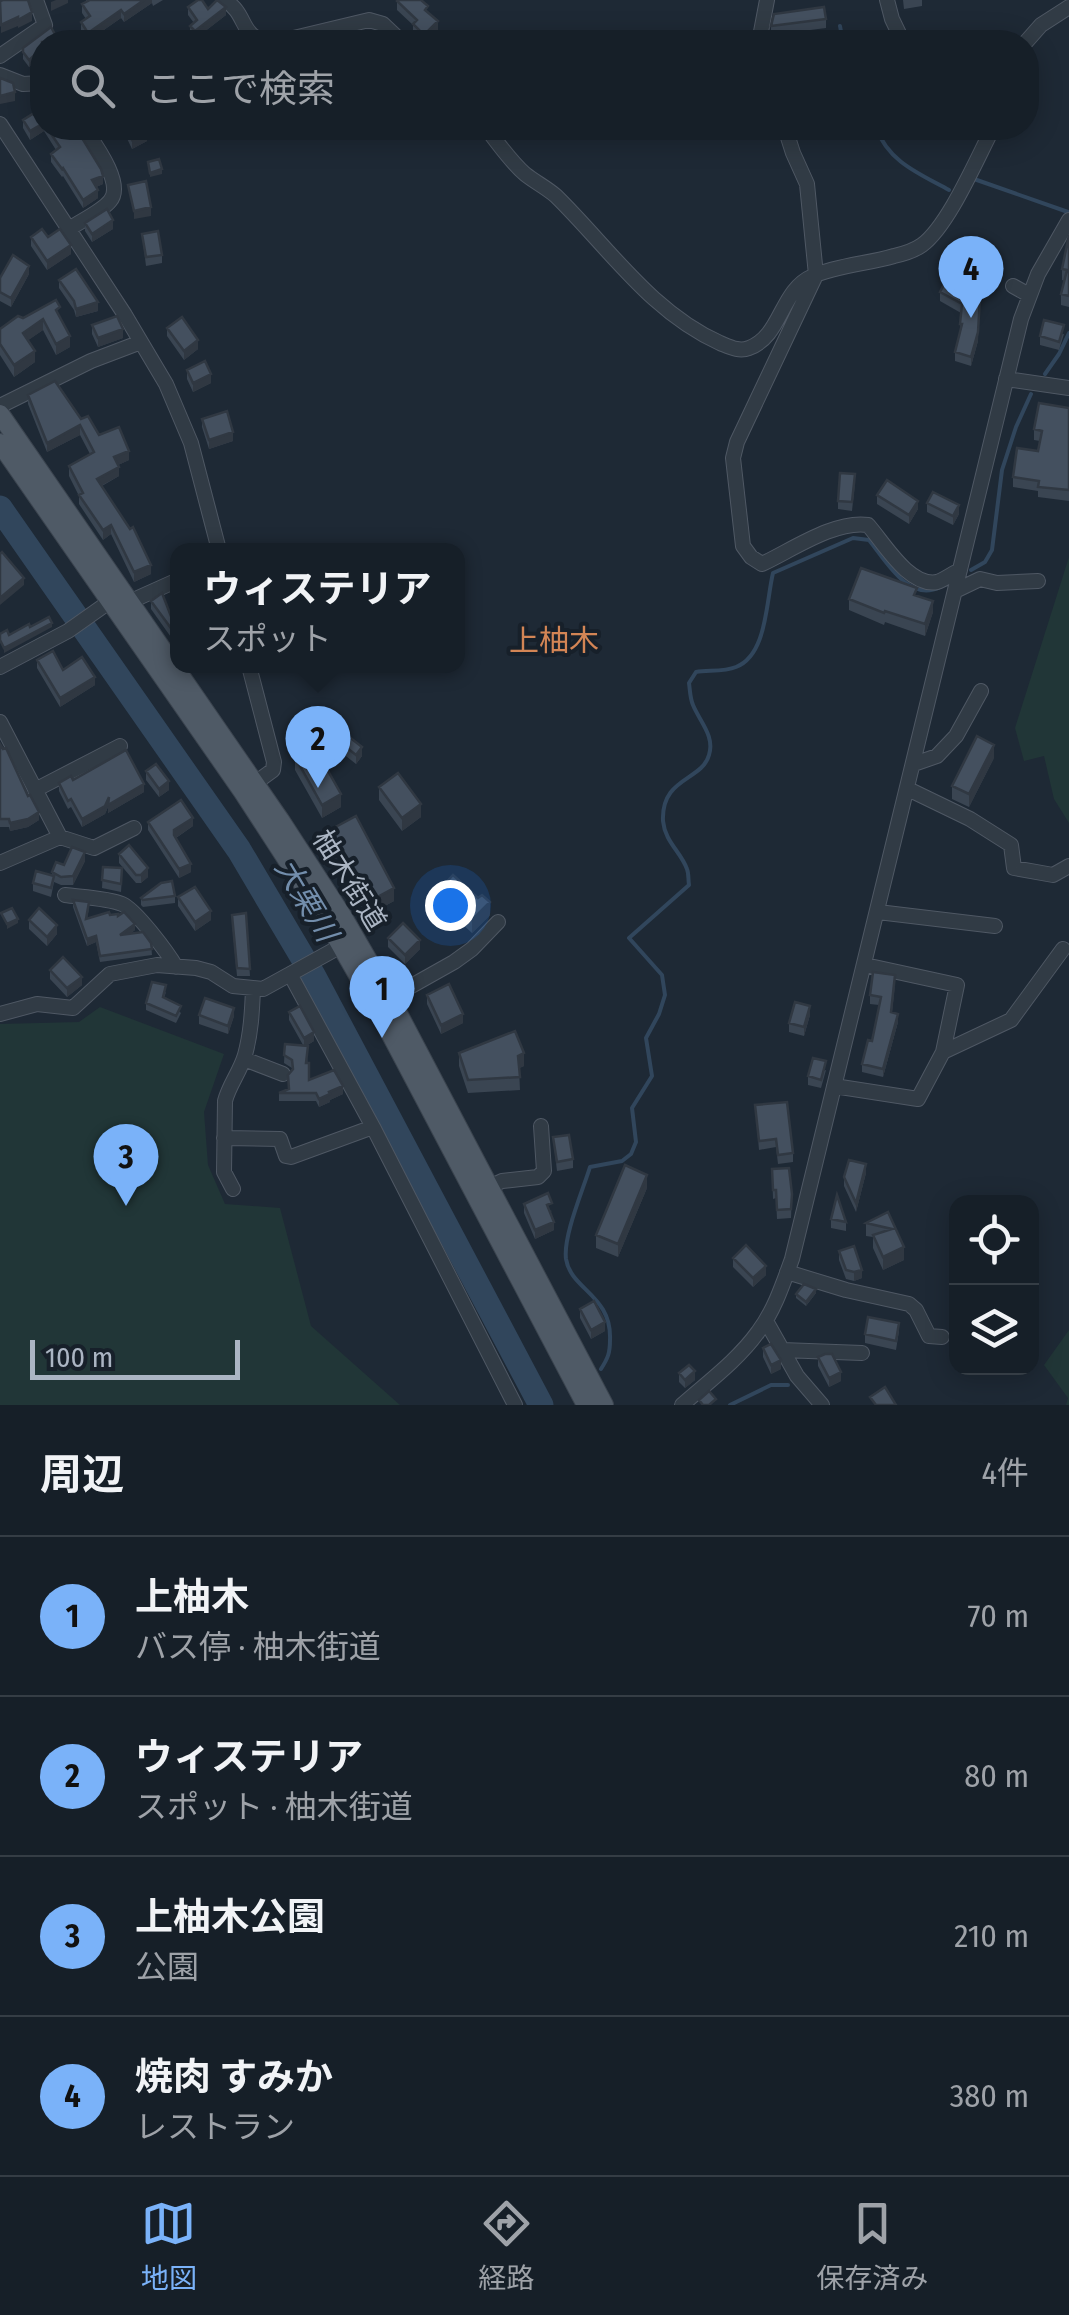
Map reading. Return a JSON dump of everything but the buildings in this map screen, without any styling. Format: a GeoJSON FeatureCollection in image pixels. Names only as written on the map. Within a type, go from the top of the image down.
{"type":"FeatureCollection","features":[{"type":"Feature","properties":{"kind":"main road","name":"柚木街道"},"geometry":{"type":"LineString","coordinates":[[0,414],[170,666]]}},
{"type":"Feature","properties":{"kind":"main road","name":"柚木街道"},"geometry":{"type":"LineString","coordinates":[[0,442],[109,602],[336,905],[390,998],[604,1405]]}},
{"type":"Feature","properties":{"kind":"main road","name":"柚木街道"},"geometry":{"type":"LineString","coordinates":[[174,673],[248,788],[379,1012],[586,1405]]}},
{"type":"Feature","properties":{"kind":"street"},"geometry":{"type":"LineString","coordinates":[[36,0],[45,25],[38,30]]}},
{"type":"Feature","properties":{"kind":"street"},"geometry":{"type":"LineString","coordinates":[[224,0],[232,5],[248,30]]}},
{"type":"Feature","properties":{"kind":"street"},"geometry":{"type":"LineString","coordinates":[[761,30],[767,0]]}},
{"type":"Feature","properties":{"kind":"street"},"geometry":{"type":"LineString","coordinates":[[887,0],[897,30]]}},
{"type":"Feature","properties":{"kind":"street"},"geometry":{"type":"LineString","coordinates":[[1037,30],[1069,7]]}},
{"type":"Feature","properties":{"kind":"street"},"geometry":{"type":"LineString","coordinates":[[320,30],[369,20],[390,30]]}},
{"type":"Feature","properties":{"kind":"street"},"geometry":{"type":"LineString","coordinates":[[0,56],[30,35]]}},
{"type":"Feature","properties":{"kind":"street"},"geometry":{"type":"LineString","coordinates":[[0,75],[30,83]]}},
{"type":"Feature","properties":{"kind":"street"},"geometry":{"type":"LineString","coordinates":[[0,124],[166,384],[188,432],[217,543]]}},
{"type":"Feature","properties":{"kind":"street"},"geometry":{"type":"LineString","coordinates":[[69,228],[114,196],[115,186],[92,140]]}},
{"type":"Feature","properties":{"kind":"street"},"geometry":{"type":"LineString","coordinates":[[495,140],[514,164],[553,193],[627,274],[679,321],[734,349],[745,350],[768,336],[803,280],[922,245],[942,224],[988,140]]}},
{"type":"Feature","properties":{"kind":"street"},"geometry":{"type":"LineString","coordinates":[[789,140],[807,184],[816,275],[737,442],[733,458],[743,546],[762,564],[835,528],[854,523],[868,525],[903,568],[922,580],[937,582],[960,570]]}},
{"type":"Feature","properties":{"kind":"street"},"geometry":{"type":"LineString","coordinates":[[682,1405],[741,1352],[766,1321],[787,1272],[1006,379],[1029,296],[1069,220]]}},
{"type":"Feature","properties":{"kind":"street"},"geometry":{"type":"LineString","coordinates":[[1013,286],[1029,296]]}},
{"type":"Feature","properties":{"kind":"street"},"geometry":{"type":"LineString","coordinates":[[0,406],[91,361],[141,342]]}},
{"type":"Feature","properties":{"kind":"street"},"geometry":{"type":"LineString","coordinates":[[1006,379],[1069,388]]}},
{"type":"Feature","properties":{"kind":"street"},"geometry":{"type":"LineString","coordinates":[[955,591],[980,579],[996,583],[1038,581]]}},
{"type":"Feature","properties":{"kind":"street"},"geometry":{"type":"LineString","coordinates":[[129,602],[170,584]]}},
{"type":"Feature","properties":{"kind":"street"},"geometry":{"type":"LineString","coordinates":[[0,667],[68,631],[109,602]]}},
{"type":"Feature","properties":{"kind":"street"},"geometry":{"type":"LineString","coordinates":[[248,788],[273,770],[274,762],[251,673]]}},
{"type":"Feature","properties":{"kind":"street"},"geometry":{"type":"LineString","coordinates":[[914,764],[937,756],[956,736],[982,691]]}},
{"type":"Feature","properties":{"kind":"street"},"geometry":{"type":"LineString","coordinates":[[0,722],[60,838]]}},
{"type":"Feature","properties":{"kind":"street"},"geometry":{"type":"LineString","coordinates":[[35,790],[120,746]]}},
{"type":"Feature","properties":{"kind":"street"},"geometry":{"type":"LineString","coordinates":[[908,789],[970,819],[1010,845],[1014,868],[1053,875],[1069,866]]}},
{"type":"Feature","properties":{"kind":"street"},"geometry":{"type":"LineString","coordinates":[[0,862],[60,838],[94,848],[134,828]]}},
{"type":"Feature","properties":{"kind":"street"},"geometry":{"type":"LineString","coordinates":[[64,895],[121,903],[169,954],[176,967]]}},
{"type":"Feature","properties":{"kind":"street"},"geometry":{"type":"LineString","coordinates":[[878,912],[995,926]]}},
{"type":"Feature","properties":{"kind":"street"},"geometry":{"type":"LineString","coordinates":[[390,998],[454,962],[498,922]]}},
{"type":"Feature","properties":{"kind":"street"},"geometry":{"type":"LineString","coordinates":[[0,1014],[36,1004],[72,1008],[110,974],[157,965],[211,972],[233,986],[263,989],[341,946]]}},
{"type":"Feature","properties":{"kind":"street"},"geometry":{"type":"LineString","coordinates":[[944,1052],[1011,1020],[1062,949]]}},
{"type":"Feature","properties":{"kind":"street"},"geometry":{"type":"LineString","coordinates":[[834,1086],[918,1098],[944,1052],[957,985],[865,965]]}},
{"type":"Feature","properties":{"kind":"street"},"geometry":{"type":"LineString","coordinates":[[292,973],[514,1405]]}},
{"type":"Feature","properties":{"kind":"street"},"geometry":{"type":"LineString","coordinates":[[233,1188],[224,1172],[224,1114],[228,1091],[244,1059],[252,1026],[253,990]]}},
{"type":"Feature","properties":{"kind":"street"},"geometry":{"type":"LineString","coordinates":[[244,1059],[283,1074]]}},
{"type":"Feature","properties":{"kind":"street"},"geometry":{"type":"LineString","coordinates":[[490,1187],[538,1177],[544,1170],[541,1126]]}},
{"type":"Feature","properties":{"kind":"street"},"geometry":{"type":"LineString","coordinates":[[224,1138],[280,1139],[290,1158],[373,1127]]}},
{"type":"Feature","properties":{"kind":"street"},"geometry":{"type":"LineString","coordinates":[[787,1272],[909,1304],[929,1336],[942,1336]]}},
{"type":"Feature","properties":{"kind":"street"},"geometry":{"type":"LineString","coordinates":[[766,1321],[797,1376],[822,1405]]}},
{"type":"Feature","properties":{"kind":"street"},"geometry":{"type":"LineString","coordinates":[[782,1350],[862,1353]]}},
{"type":"Feature","properties":{"kind":"green space"},"geometry":{"type":"Polygon","coordinates":[[[1069,557],[1069,823],[1054,799],[1044,756],[1024,761],[1015,728],[1069,557]]]}},
{"type":"Feature","properties":{"kind":"green space"},"geometry":{"type":"Polygon","coordinates":[[[100,1007],[224,1054],[204,1112],[208,1165],[225,1204],[280,1208],[311,1326],[400,1405],[0,1405],[0,1024],[79,1022],[100,1007]]]}},
{"type":"Feature","properties":{"kind":"green space"},"geometry":{"type":"Polygon","coordinates":[[[1069,1330],[1069,1405],[1066,1405],[1068,1398],[1044,1365],[1069,1330]]]}},
{"type":"Feature","properties":{"kind":"waterway"},"geometry":{"type":"LineString","coordinates":[[840,26],[841,30]]}},
{"type":"Feature","properties":{"kind":"waterway"},"geometry":{"type":"LineString","coordinates":[[882,140],[897,158],[949,190]]}},
{"type":"Feature","properties":{"kind":"waterway"},"geometry":{"type":"LineString","coordinates":[[972,182],[974,179],[1068,212]]}},
{"type":"Feature","properties":{"kind":"waterway"},"geometry":{"type":"LineString","coordinates":[[1045,374],[1069,333]]}},
{"type":"Feature","properties":{"kind":"waterway"},"geometry":{"type":"LineString","coordinates":[[971,570],[985,562],[992,550],[1002,470],[1031,394]]}},
{"type":"Feature","properties":{"kind":"waterway","name":"大栗川"},"geometry":{"type":"LineString","coordinates":[[0,508],[239,850],[313,975],[541,1405]]}},
{"type":"Feature","properties":{"kind":"waterway"},"geometry":{"type":"LineString","coordinates":[[601,1369],[609,1352],[609,1325],[598,1303],[569,1270],[566,1249],[590,1167],[622,1161],[631,1154],[636,1142],[632,1108],[652,1076],[646,1038],[665,995],[662,975],[629,938],[689,885],[687,869],[663,821],[668,796],[699,770],[709,755],[708,735],[692,702],[689,683],[696,672],[736,667],[754,651],[764,626],[773,573],[853,538],[869,540],[908,585],[929,590],[940,587]]}},
{"type":"Feature","properties":{"kind":"waterway"},"geometry":{"type":"LineString","coordinates":[[730,1405],[771,1385],[788,1385]]}},
{"type":"Feature","properties":{"kind":"place","name":"焼肉 すみか"},"geometry":{"type":"Point","coordinates":[971,318]}},
{"type":"Feature","properties":{"kind":"place","name":"ウィステリア"},"geometry":{"type":"Point","coordinates":[318,788]}},
{"type":"Feature","properties":{"kind":"place","name":"上柚木"},"geometry":{"type":"Point","coordinates":[382,1038]}},
{"type":"Feature","properties":{"kind":"place","name":"上柚木公園"},"geometry":{"type":"Point","coordinates":[126,1206]}},
{"type":"Feature","properties":{"kind":"district","name":"上柚木"},"geometry":{"type":"Point","coordinates":[554,641]}}]}
